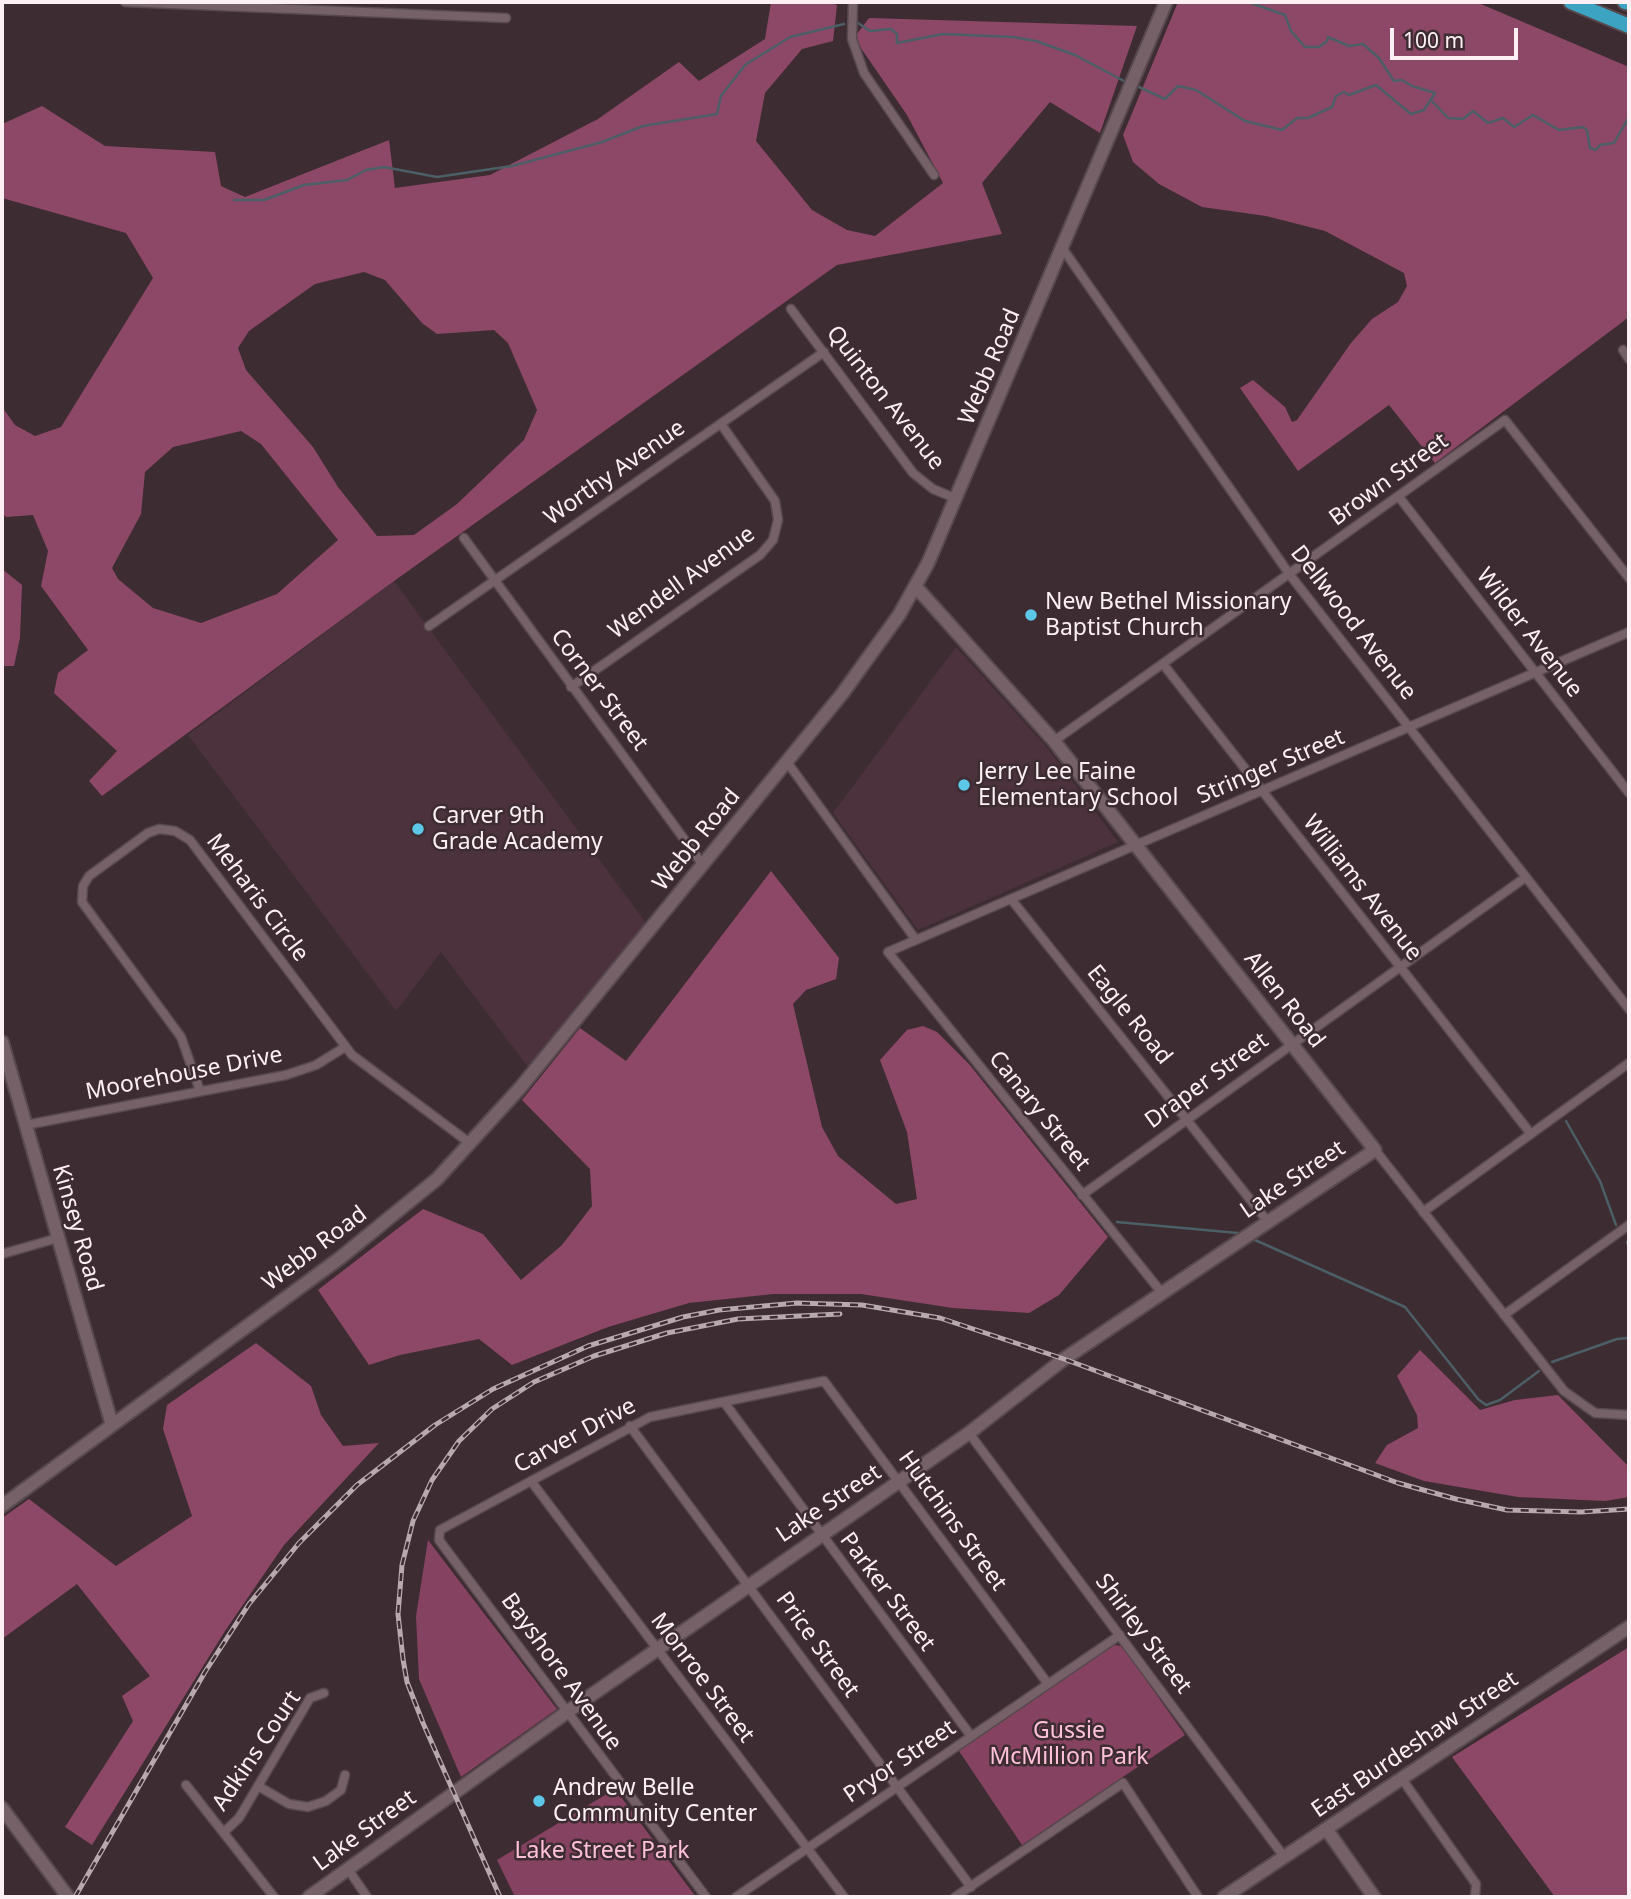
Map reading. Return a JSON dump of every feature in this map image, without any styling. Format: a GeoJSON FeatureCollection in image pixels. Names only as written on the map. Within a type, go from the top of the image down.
{"type":"FeatureCollection","features":[{"type":"Feature","properties":{"kind":"highway"},"geometry":{"type":"LineString","coordinates":[[1571,2],[1629,26]]}},
{"type":"Feature","properties":{"kind":"street"},"geometry":{"type":"LineString","coordinates":[[125,2],[506,18]]}},
{"type":"Feature","properties":{"kind":"street"},"geometry":{"type":"LineString","coordinates":[[388,2],[388,13]]}},
{"type":"Feature","properties":{"kind":"street"},"geometry":{"type":"LineString","coordinates":[[853,2],[852,39],[864,73],[934,175]]}},
{"type":"Feature","properties":{"kind":"street","name":"Webb Road"},"geometry":{"type":"LineString","coordinates":[[2,1506],[390,1220],[471,1144],[703,865],[864,664],[916,587],[957,499],[1166,2]]}},
{"type":"Feature","properties":{"kind":"street","name":"Dellwood Avenue"},"geometry":{"type":"LineString","coordinates":[[1063,249],[1290,575],[1629,1009]]}},
{"type":"Feature","properties":{"kind":"street","name":"Quinton Avenue"},"geometry":{"type":"LineString","coordinates":[[791,309],[913,473],[933,489],[957,499]]}},
{"type":"Feature","properties":{"kind":"street"},"geometry":{"type":"LineString","coordinates":[[1623,351],[1629,359]]}},
{"type":"Feature","properties":{"kind":"street","name":"Worthy Avenue"},"geometry":{"type":"LineString","coordinates":[[429,626],[824,352]]}},
{"type":"Feature","properties":{"kind":"street","name":"Brown Street"},"geometry":{"type":"LineString","coordinates":[[1054,741],[1505,420],[1629,578]]}},
{"type":"Feature","properties":{"kind":"street","name":"Wendell Avenue"},"geometry":{"type":"LineString","coordinates":[[571,687],[760,555],[773,540],[778,520],[775,501],[721,424]]}},
{"type":"Feature","properties":{"kind":"street","name":"Wilder Avenue"},"geometry":{"type":"LineString","coordinates":[[1399,496],[1629,793]]}},
{"type":"Feature","properties":{"kind":"street","name":"Corner Street"},"geometry":{"type":"LineString","coordinates":[[464,538],[703,865]]}},
{"type":"Feature","properties":{"kind":"street","name":"Allen Road"},"geometry":{"type":"LineString","coordinates":[[916,587],[1054,741],[1574,1401],[1595,1413],[1629,1415]]}},
{"type":"Feature","properties":{"kind":"street","name":"Stringer Street"},"geometry":{"type":"LineString","coordinates":[[888,952],[1629,632]]}},
{"type":"Feature","properties":{"kind":"street","name":"Williams Avenue"},"geometry":{"type":"LineString","coordinates":[[1163,664],[1531,1134]]}},
{"type":"Feature","properties":{"kind":"street"},"geometry":{"type":"LineString","coordinates":[[787,762],[916,940]]}},
{"type":"Feature","properties":{"kind":"street","name":"Meharis Circle"},"geometry":{"type":"LineString","coordinates":[[200,1091],[181,1037],[82,902],[83,886],[89,876],[153,831],[176,831],[190,840],[345,1047],[471,1144]]}},
{"type":"Feature","properties":{"kind":"street","name":"Draper Street"},"geometry":{"type":"LineString","coordinates":[[1082,1195],[1526,877]]}},
{"type":"Feature","properties":{"kind":"street","name":"Eagle Road"},"geometry":{"type":"LineString","coordinates":[[1011,899],[1268,1222]]}},
{"type":"Feature","properties":{"kind":"street","name":"Canary Street"},"geometry":{"type":"LineString","coordinates":[[888,952],[1162,1293]]}},
{"type":"Feature","properties":{"kind":"street","name":"Kinsey Road"},"geometry":{"type":"LineString","coordinates":[[2,1042],[112,1425]]}},
{"type":"Feature","properties":{"kind":"street","name":"Moorehouse Drive"},"geometry":{"type":"LineString","coordinates":[[26,1125],[303,1070],[345,1047]]}},
{"type":"Feature","properties":{"kind":"street"},"geometry":{"type":"LineString","coordinates":[[1423,1212],[1629,1063]]}},
{"type":"Feature","properties":{"kind":"street","name":"Lake Street"},"geometry":{"type":"LineString","coordinates":[[309,1897],[656,1649],[969,1433],[1064,1359],[1375,1150]]}},
{"type":"Feature","properties":{"kind":"street"},"geometry":{"type":"LineString","coordinates":[[1504,1315],[1629,1225]]}},
{"type":"Feature","properties":{"kind":"street"},"geometry":{"type":"LineString","coordinates":[[2,1254],[58,1238]]}},
{"type":"Feature","properties":{"kind":"street","name":"Carver Drive"},"geometry":{"type":"LineString","coordinates":[[438,1535],[440,1530],[650,1417],[824,1381]]}},
{"type":"Feature","properties":{"kind":"street","name":"Hutchins Street"},"geometry":{"type":"LineString","coordinates":[[824,1381],[1048,1684]]}},
{"type":"Feature","properties":{"kind":"street","name":"Parker Street"},"geometry":{"type":"LineString","coordinates":[[724,1402],[971,1737]]}},
{"type":"Feature","properties":{"kind":"street","name":"Price Street"},"geometry":{"type":"LineString","coordinates":[[631,1426],[971,1886]]}},
{"type":"Feature","properties":{"kind":"street","name":"Shirley Street"},"geometry":{"type":"LineString","coordinates":[[969,1433],[1285,1858]]}},
{"type":"Feature","properties":{"kind":"street","name":"Monroe Street"},"geometry":{"type":"LineString","coordinates":[[531,1481],[844,1897]]}},
{"type":"Feature","properties":{"kind":"street","name":"Bayshore Avenue"},"geometry":{"type":"LineString","coordinates":[[438,1535],[706,1897]]}},
{"type":"Feature","properties":{"kind":"street","name":"East Burdeshaw Street"},"geometry":{"type":"LineString","coordinates":[[1224,1897],[1629,1627]]}},
{"type":"Feature","properties":{"kind":"street","name":"Pryor Street"},"geometry":{"type":"LineString","coordinates":[[736,1897],[1120,1635]]}},
{"type":"Feature","properties":{"kind":"street","name":"Adkins Court"},"geometry":{"type":"LineString","coordinates":[[224,1832],[239,1818],[310,1698],[324,1693]]}},
{"type":"Feature","properties":{"kind":"street"},"geometry":{"type":"LineString","coordinates":[[258,1786],[289,1804],[308,1807],[327,1801],[341,1790],[345,1775]]}},
{"type":"Feature","properties":{"kind":"street"},"geometry":{"type":"LineString","coordinates":[[1402,1779],[1476,1884],[1477,1894]]}},
{"type":"Feature","properties":{"kind":"street"},"geometry":{"type":"LineString","coordinates":[[955,1897],[1124,1783],[1198,1897]]}},
{"type":"Feature","properties":{"kind":"street"},"geometry":{"type":"LineString","coordinates":[[186,1785],[274,1897]]}},
{"type":"Feature","properties":{"kind":"street"},"geometry":{"type":"LineString","coordinates":[[2,1808],[68,1897]]}},
{"type":"Feature","properties":{"kind":"street"},"geometry":{"type":"LineString","coordinates":[[1327,1830],[1374,1897]]}},
{"type":"Feature","properties":{"kind":"street"},"geometry":{"type":"LineString","coordinates":[[348,1869],[367,1897]]}},
{"type":"Feature","properties":{"kind":"shaded area"},"geometry":{"type":"Polygon","coordinates":[[[771,2],[827,2],[837,5],[833,41],[802,49],[765,93],[756,141],[812,210],[847,230],[875,236],[943,183],[907,115],[854,38],[869,18],[1137,26],[1100,133],[1050,102],[982,183],[1002,234],[837,265],[394,581],[102,796],[89,781],[117,751],[54,693],[58,673],[88,650],[41,586],[48,551],[33,515],[6,517],[2,513],[2,407],[15,425],[35,436],[61,427],[153,278],[126,233],[2,198],[2,124],[42,106],[105,146],[215,152],[221,186],[245,197],[389,140],[395,188],[490,175],[598,119],[679,62],[699,81],[765,39],[771,2]],[[364,272],[315,284],[249,331],[238,348],[246,370],[313,447],[338,487],[377,536],[414,535],[457,504],[524,440],[537,410],[508,343],[494,330],[437,334],[422,323],[385,280],[364,272]],[[241,431],[173,447],[145,472],[141,514],[112,568],[118,579],[153,608],[201,623],[277,594],[338,540],[261,444],[241,431]]]}},
{"type":"Feature","properties":{"kind":"shaded area"},"geometry":{"type":"Polygon","coordinates":[[[1178,2],[1476,2],[1629,67],[1629,317],[1435,463],[1389,405],[1298,471],[1240,388],[1253,380],[1285,407],[1292,422],[1297,420],[1351,343],[1372,319],[1398,302],[1407,286],[1404,273],[1325,231],[1266,216],[1202,207],[1159,184],[1133,162],[1123,135],[1178,2]]]}},
{"type":"Feature","properties":{"kind":"shaded area"},"geometry":{"type":"Polygon","coordinates":[[[2,569],[22,585],[20,638],[14,666],[2,666],[2,569]]]}},
{"type":"Feature","properties":{"kind":"shaded area","name":"Carver 9th Grade Academy"},"geometry":{"type":"Polygon","coordinates":[[[394,581],[646,923],[528,1067],[441,952],[396,1011],[188,735],[394,581]]]}},
{"type":"Feature","properties":{"kind":"shaded area","name":"Jerry Lee Faine Elementary School"},"geometry":{"type":"Polygon","coordinates":[[[956,647],[1045,745],[1118,842],[918,930],[833,813],[956,647]]]}},
{"type":"Feature","properties":{"kind":"shaded area"},"geometry":{"type":"Polygon","coordinates":[[[771,871],[839,958],[836,979],[806,990],[793,1004],[822,1127],[838,1156],[896,1204],[917,1199],[907,1132],[880,1060],[907,1030],[923,1026],[937,1032],[969,1064],[1108,1237],[1059,1295],[1029,1313],[953,1308],[861,1294],[773,1294],[689,1303],[608,1327],[512,1365],[479,1339],[400,1355],[369,1365],[318,1290],[423,1209],[483,1234],[521,1280],[562,1245],[592,1206],[590,1169],[522,1100],[580,1028],[626,1061],[771,871]]]}},
{"type":"Feature","properties":{"kind":"shaded area"},"geometry":{"type":"Polygon","coordinates":[[[256,1343],[311,1386],[321,1415],[343,1446],[379,1443],[284,1545],[225,1631],[92,1845],[65,1827],[133,1721],[122,1696],[150,1676],[77,1584],[2,1639],[2,1518],[29,1499],[116,1566],[192,1516],[163,1429],[167,1405],[256,1343]]]}},
{"type":"Feature","properties":{"kind":"shaded area"},"geometry":{"type":"Polygon","coordinates":[[[1420,1350],[1480,1410],[1515,1400],[1558,1395],[1629,1467],[1629,1497],[1605,1501],[1518,1497],[1424,1481],[1375,1463],[1387,1445],[1418,1428],[1417,1415],[1397,1376],[1420,1350]]]}},
{"type":"Feature","properties":{"kind":"shaded area"},"geometry":{"type":"Polygon","coordinates":[[[1629,1647],[1629,1897],[1555,1897],[1452,1757],[1629,1647]]]}},
{"type":"Feature","properties":{"kind":"green space"},"geometry":{"type":"Polygon","coordinates":[[[428,1540],[557,1709],[461,1777],[419,1679],[416,1616],[428,1540]]]}},
{"type":"Feature","properties":{"kind":"green space","name":"Gussie McMillion Park"},"geometry":{"type":"Polygon","coordinates":[[[1114,1645],[1122,1646],[1185,1735],[1022,1845],[959,1751],[1114,1645]]]}},
{"type":"Feature","properties":{"kind":"green space","name":"Lake Street Park"},"geometry":{"type":"Polygon","coordinates":[[[615,1789],[696,1897],[515,1897],[497,1860],[615,1789]]]}},
{"type":"Feature","properties":{"kind":"waterway"},"geometry":{"type":"LineString","coordinates":[[1139,87],[1165,99],[1178,86],[1196,90],[1245,121],[1282,130],[1297,118],[1308,118],[1332,107],[1336,96],[1344,92],[1349,95],[1376,85],[1411,114],[1424,110],[1435,93],[1402,80],[1394,81],[1379,58],[1363,44],[1349,46],[1328,37],[1319,47],[1305,47],[1291,31],[1285,15],[1248,2]]}},
{"type":"Feature","properties":{"kind":"waterway"},"geometry":{"type":"LineString","coordinates":[[858,23],[870,31],[891,29],[897,34],[897,43],[943,34],[1013,37],[1036,41],[1075,55],[1124,81]]}},
{"type":"Feature","properties":{"kind":"waterway"},"geometry":{"type":"LineString","coordinates":[[234,200],[264,200],[304,185],[347,180],[366,170],[384,167],[437,177],[512,166],[602,142],[643,126],[717,114],[721,96],[745,65],[790,37],[844,24]]}},
{"type":"Feature","properties":{"kind":"waterway"},"geometry":{"type":"LineString","coordinates":[[1431,100],[1448,118],[1463,119],[1473,111],[1488,123],[1503,118],[1514,127],[1533,115],[1559,130],[1583,127],[1587,130],[1590,148],[1596,150],[1600,145],[1614,143],[1629,117]]}},
{"type":"Feature","properties":{"kind":"waterway"},"geometry":{"type":"LineString","coordinates":[[1566,1121],[1600,1181],[1616,1225]]}},
{"type":"Feature","properties":{"kind":"waterway"},"geometry":{"type":"LineString","coordinates":[[1117,1222],[1238,1233]]}},
{"type":"Feature","properties":{"kind":"waterway"},"geometry":{"type":"LineString","coordinates":[[1255,1240],[1405,1307],[1478,1399],[1486,1405],[1500,1400],[1539,1371]]}},
{"type":"Feature","properties":{"kind":"waterway"},"geometry":{"type":"LineString","coordinates":[[1627,1242],[1629,1249]]}},
{"type":"Feature","properties":{"kind":"waterway"},"geometry":{"type":"LineString","coordinates":[[1552,1362],[1617,1339],[1629,1338]]}},
{"type":"Feature","properties":{"kind":"railway"},"geometry":{"type":"LineString","coordinates":[[75,1897],[205,1672],[249,1604],[299,1543],[357,1485],[435,1425],[493,1389],[588,1346],[683,1317],[719,1310],[797,1303],[862,1305],[940,1318],[1064,1359],[1398,1483],[1507,1510],[1581,1512],[1629,1509]]}},
{"type":"Feature","properties":{"kind":"railway"},"geometry":{"type":"LineString","coordinates":[[500,1897],[423,1723],[407,1682],[403,1659],[398,1614],[402,1565],[413,1521],[432,1480],[459,1441],[492,1409],[534,1382],[594,1356],[667,1333],[738,1319],[840,1314]]}},
{"type":"Feature","properties":{"kind":"place","name":"New Bethel Missionary Baptist Church"},"geometry":{"type":"Point","coordinates":[1031,615]}},
{"type":"Feature","properties":{"kind":"place","name":"Jerry Lee Faine Elementary School"},"geometry":{"type":"Point","coordinates":[964,785]}},
{"type":"Feature","properties":{"kind":"place","name":"Carver 9th Grade Academy"},"geometry":{"type":"Point","coordinates":[418,829]}},
{"type":"Feature","properties":{"kind":"place","name":"Andrew Belle Community Center"},"geometry":{"type":"Point","coordinates":[539,1801]}}]}
